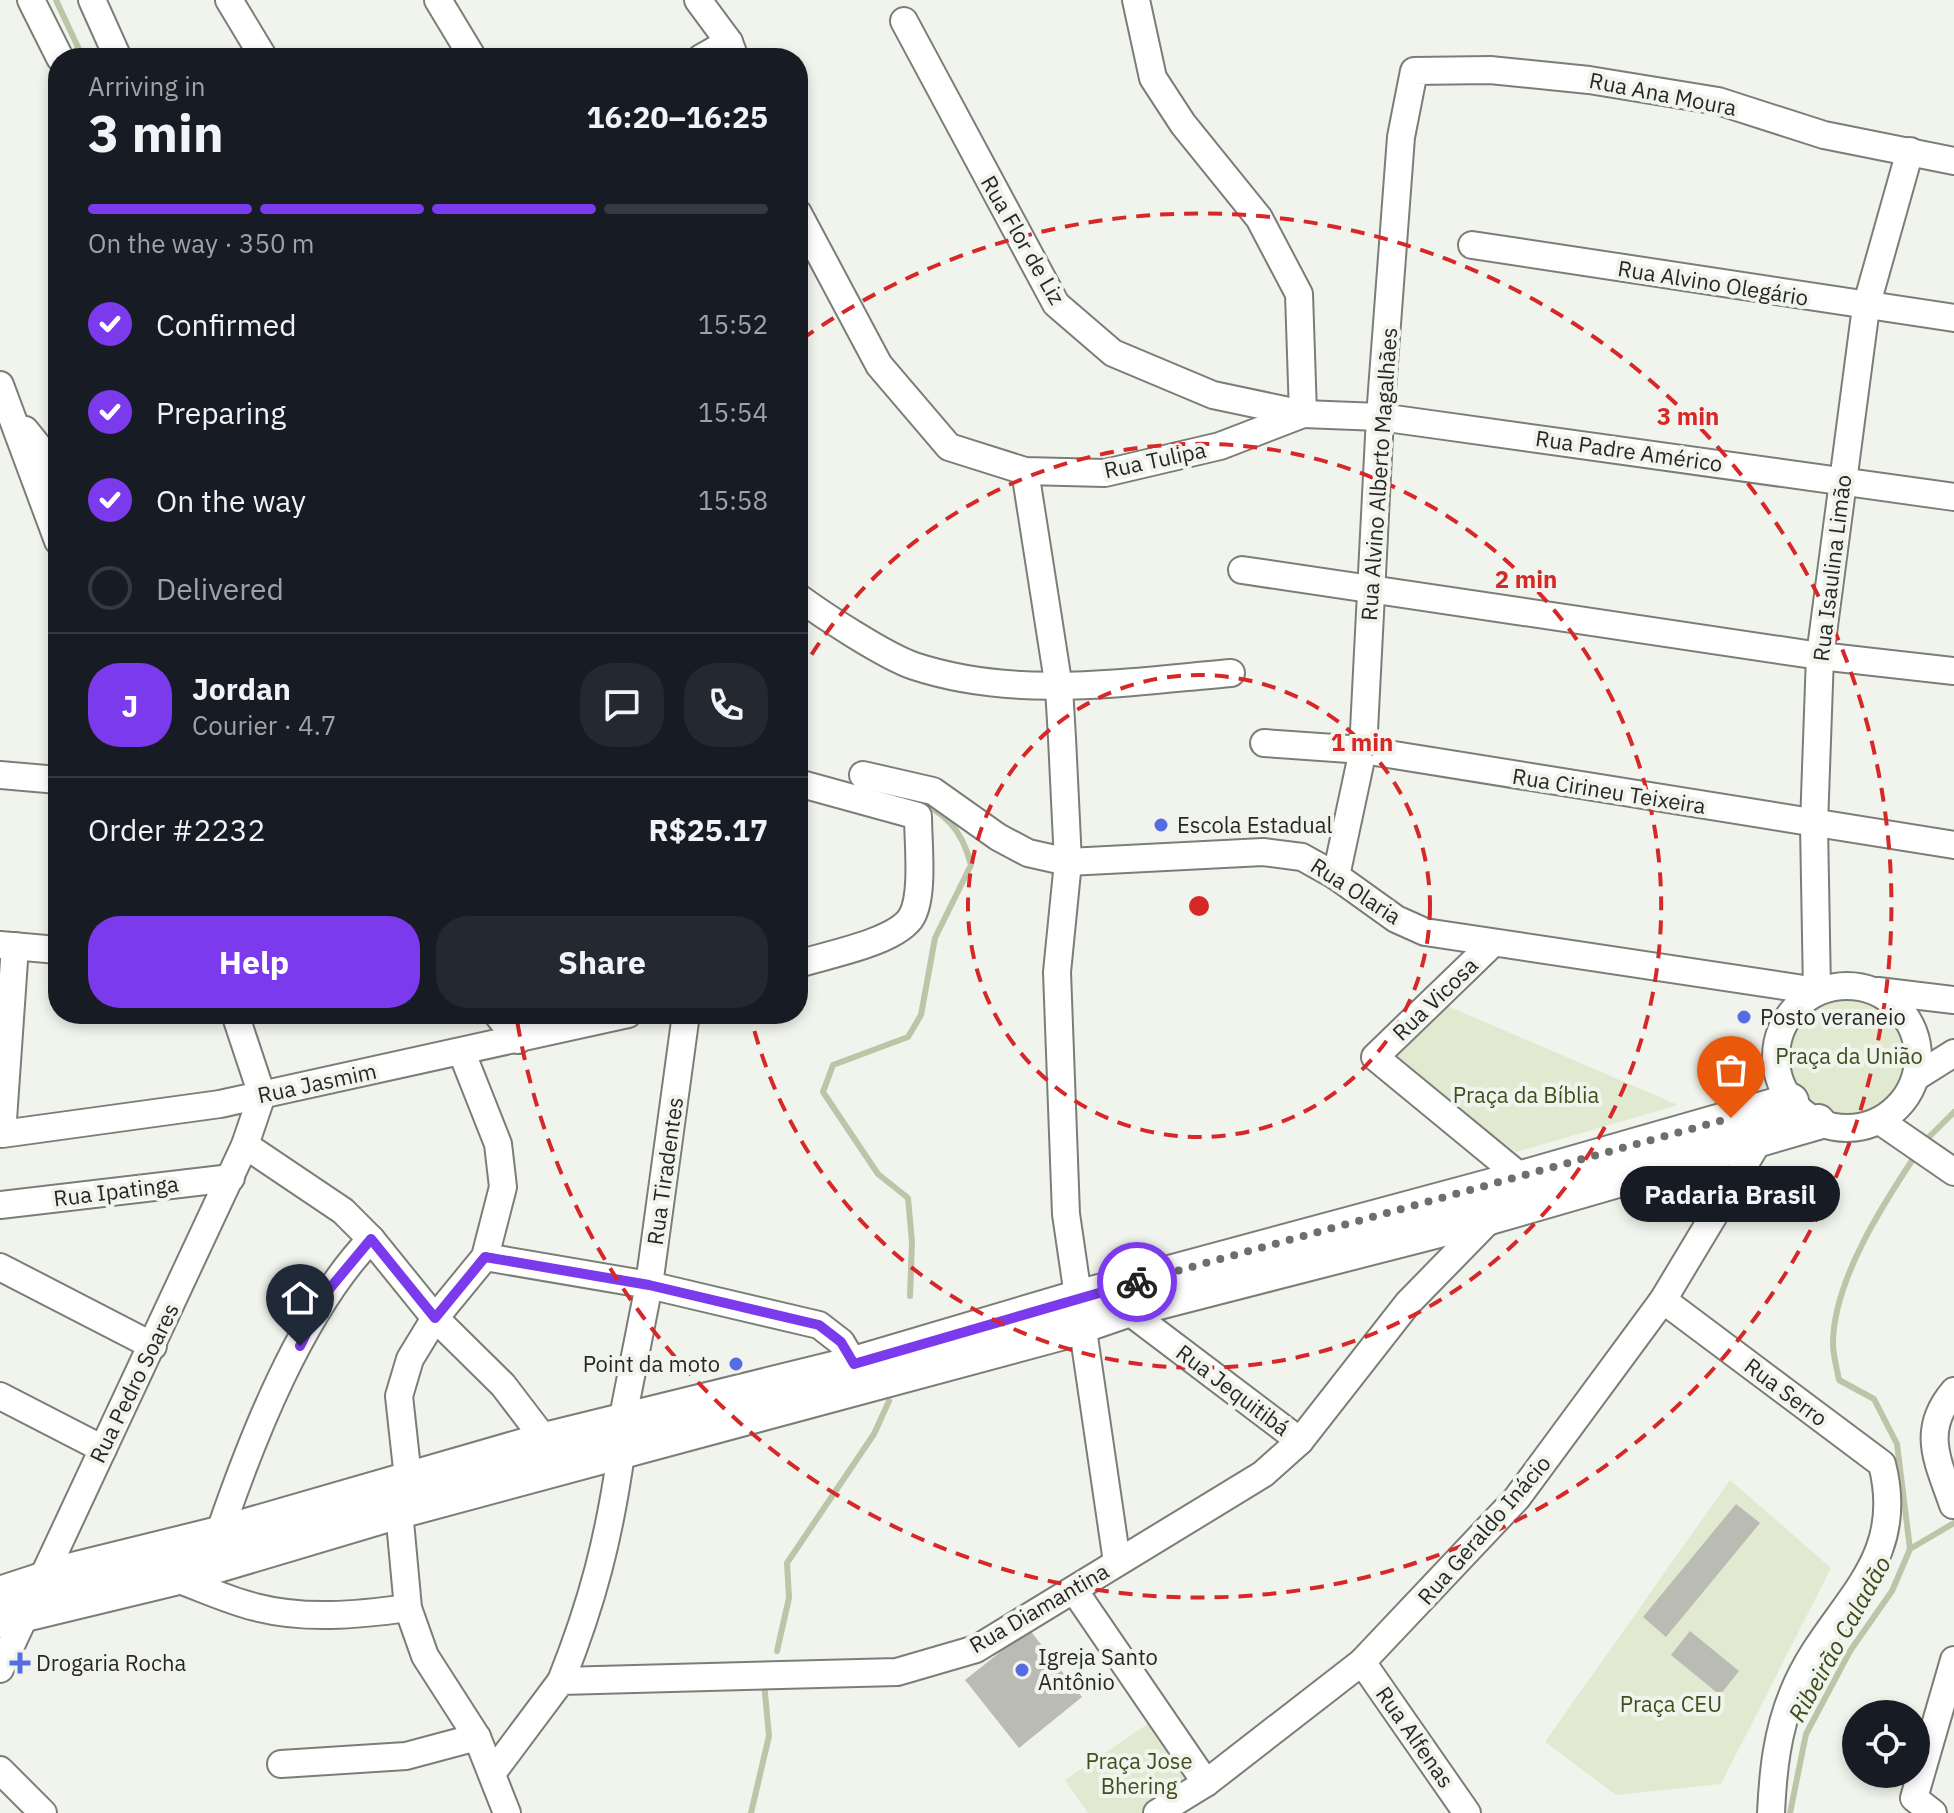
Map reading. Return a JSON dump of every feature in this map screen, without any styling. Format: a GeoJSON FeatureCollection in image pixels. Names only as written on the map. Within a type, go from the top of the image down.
{"type":"FeatureCollection","features":[{"type":"Feature","properties":{"kind":"main road"},"geometry":{"type":"LineString","coordinates":[[9,1609],[43,1582],[73,1570],[219,1534],[545,1440],[622,1438],[1079,1312],[1522,1178],[1791,1101]]}},
{"type":"Feature","properties":{"kind":"main road"},"geometry":{"type":"LineString","coordinates":[[9,1609],[174,1578],[399,1511],[854,1364],[1079,1312],[1127,1310],[1493,1216],[1818,1122]]}},
{"type":"Feature","properties":{"kind":"street"},"geometry":{"type":"LineString","coordinates":[[31,0],[55,48]]}},
{"type":"Feature","properties":{"kind":"street"},"geometry":{"type":"LineString","coordinates":[[92,0],[114,48]]}},
{"type":"Feature","properties":{"kind":"street"},"geometry":{"type":"LineString","coordinates":[[229,0],[258,48]]}},
{"type":"Feature","properties":{"kind":"street"},"geometry":{"type":"LineString","coordinates":[[438,0],[467,48]]}},
{"type":"Feature","properties":{"kind":"street"},"geometry":{"type":"LineString","coordinates":[[698,0],[731,48]]}},
{"type":"Feature","properties":{"kind":"street"},"geometry":{"type":"LineString","coordinates":[[1136,0],[1153,78],[1183,124],[1259,218],[1299,294],[1303,414]]}},
{"type":"Feature","properties":{"kind":"street","name":"Rua Flor de Liz"},"geometry":{"type":"LineString","coordinates":[[904,21],[1056,304],[1113,353],[1213,395],[1303,414]]}},
{"type":"Feature","properties":{"kind":"street","name":"Rua Ana Moura"},"geometry":{"type":"LineString","coordinates":[[1414,71],[1490,70],[1589,80],[1718,101],[1824,135],[1954,161]]}},
{"type":"Feature","properties":{"kind":"street","name":"Rua Alvino Alberto Magalhães"},"geometry":{"type":"LineString","coordinates":[[1336,876],[1363,750],[1380,417],[1401,137],[1414,71]]}},
{"type":"Feature","properties":{"kind":"street","name":"Rua Isaulina Limão"},"geometry":{"type":"LineString","coordinates":[[1817,991],[1814,825],[1820,656],[1866,307],[1910,151]]}},
{"type":"Feature","properties":{"kind":"street","name":"Rua Tulipa"},"geometry":{"type":"LineString","coordinates":[[808,232],[879,365],[949,447],[1025,471],[1105,473],[1220,446],[1303,414]]}},
{"type":"Feature","properties":{"kind":"street","name":"Rua Alvino Olegário"},"geometry":{"type":"LineString","coordinates":[[1472,245],[1954,318]]}},
{"type":"Feature","properties":{"kind":"street"},"geometry":{"type":"LineString","coordinates":[[0,385],[6,422],[48,518]]}},
{"type":"Feature","properties":{"kind":"street","name":"Rua Padre Américo"},"geometry":{"type":"LineString","coordinates":[[1303,414],[1380,417],[1954,497]]}},
{"type":"Feature","properties":{"kind":"street"},"geometry":{"type":"LineString","coordinates":[[6,422],[48,462]]}},
{"type":"Feature","properties":{"kind":"street"},"geometry":{"type":"LineString","coordinates":[[1025,471],[1059,688],[1068,862],[1057,972],[1066,1214],[1117,1562]]}},
{"type":"Feature","properties":{"kind":"street"},"geometry":{"type":"LineString","coordinates":[[1242,570],[1820,656],[1954,671]]}},
{"type":"Feature","properties":{"kind":"street"},"geometry":{"type":"LineString","coordinates":[[808,603],[913,665],[985,680],[1059,688],[1231,673]]}},
{"type":"Feature","properties":{"kind":"street","name":"Rua Cirineu Teixeira"},"geometry":{"type":"LineString","coordinates":[[1264,743],[1363,750],[1814,825],[1954,845]]}},
{"type":"Feature","properties":{"kind":"street"},"geometry":{"type":"LineString","coordinates":[[0,775],[48,779]]}},
{"type":"Feature","properties":{"kind":"street","name":"Rua Olaria"},"geometry":{"type":"LineString","coordinates":[[863,775],[933,791],[998,837],[1028,853],[1068,862],[1263,852],[1302,857],[1336,876],[1396,919],[1425,932],[1817,991]]}},
{"type":"Feature","properties":{"kind":"street"},"geometry":{"type":"LineString","coordinates":[[808,786],[918,816],[918,898],[913,916],[899,932],[808,961]]}},
{"type":"Feature","properties":{"kind":"street","name":"Rua Vicosa"},"geometry":{"type":"LineString","coordinates":[[1493,943],[1375,1057],[1522,1178]]}},
{"type":"Feature","properties":{"kind":"street"},"geometry":{"type":"LineString","coordinates":[[8,946],[48,949]]}},
{"type":"Feature","properties":{"kind":"street","name":"Rua Jasmim"},"geometry":{"type":"LineString","coordinates":[[8,946],[2,1134],[220,1104],[586,1024]]}},
{"type":"Feature","properties":{"kind":"street"},"geometry":{"type":"LineString","coordinates":[[1876,990],[1893,1001],[1912,1026],[1919,1056],[1916,1077],[1896,1110],[1880,1121],[1849,1128],[1818,1122],[1791,1101],[1777,1068],[1777,1044],[1784,1023],[1798,1004],[1817,991],[1836,985],[1856,985],[1954,1000]]}},
{"type":"Feature","properties":{"kind":"street"},"geometry":{"type":"LineString","coordinates":[[238,1024],[262,1095]]}},
{"type":"Feature","properties":{"kind":"street"},"geometry":{"type":"LineString","coordinates":[[505,1024],[518,1040]]}},
{"type":"Feature","properties":{"kind":"street","name":"Rua Tiradentes"},"geometry":{"type":"LineString","coordinates":[[561,1681],[585,1622],[609,1538],[622,1438],[649,1285],[685,1024]]}},
{"type":"Feature","properties":{"kind":"street"},"geometry":{"type":"LineString","coordinates":[[408,1478],[399,1396],[410,1359],[435,1318],[485,1257],[503,1187],[498,1144],[462,1053]]}},
{"type":"Feature","properties":{"kind":"street"},"geometry":{"type":"LineString","coordinates":[[1916,1077],[1954,1053]]}},
{"type":"Feature","properties":{"kind":"street","name":"Rua Pedro Soares"},"geometry":{"type":"LineString","coordinates":[[43,1582],[231,1178],[262,1095]]}},
{"type":"Feature","properties":{"kind":"street"},"geometry":{"type":"LineString","coordinates":[[1880,1121],[1950,1165]]}},
{"type":"Feature","properties":{"kind":"street","name":"Rua Geraldo Inácio"},"geometry":{"type":"LineString","coordinates":[[1157,1813],[1206,1783],[1362,1662],[1517,1498],[1663,1300],[1761,1137]]}},
{"type":"Feature","properties":{"kind":"street"},"geometry":{"type":"LineString","coordinates":[[245,1145],[343,1211],[371,1239],[435,1318],[503,1385],[545,1440]]}},
{"type":"Feature","properties":{"kind":"street","name":"Rua Ipatinga"},"geometry":{"type":"LineString","coordinates":[[0,1205],[231,1178]]}},
{"type":"Feature","properties":{"kind":"street","name":"Rua Diamantina"},"geometry":{"type":"LineString","coordinates":[[561,1681],[897,1672],[976,1649],[1263,1474],[1300,1441],[1408,1303],[1493,1216]]}},
{"type":"Feature","properties":{"kind":"street"},"geometry":{"type":"LineString","coordinates":[[219,1534],[248,1452],[326,1293],[371,1239]]}},
{"type":"Feature","properties":{"kind":"street"},"geometry":{"type":"LineString","coordinates":[[485,1257],[649,1285],[819,1325],[841,1342],[854,1364]]}},
{"type":"Feature","properties":{"kind":"street"},"geometry":{"type":"LineString","coordinates":[[0,1267],[153,1346]]}},
{"type":"Feature","properties":{"kind":"street","name":"Rua Serro"},"geometry":{"type":"LineString","coordinates":[[1663,1300],[1882,1464],[1890,1496],[1885,1540],[1861,1586],[1824,1636],[1793,1692],[1776,1746],[1771,1813]]}},
{"type":"Feature","properties":{"kind":"street","name":"Rua Jequitibá"},"geometry":{"type":"LineString","coordinates":[[1127,1310],[1300,1441]]}},
{"type":"Feature","properties":{"kind":"street"},"geometry":{"type":"LineString","coordinates":[[1953,1505],[1933,1445],[1936,1417],[1954,1391]]}},
{"type":"Feature","properties":{"kind":"street"},"geometry":{"type":"LineString","coordinates":[[0,1396],[103,1449]]}},
{"type":"Feature","properties":{"kind":"street"},"geometry":{"type":"LineString","coordinates":[[399,1511],[408,1608],[425,1656],[477,1737],[507,1813]]}},
{"type":"Feature","properties":{"kind":"street"},"geometry":{"type":"LineString","coordinates":[[174,1578],[254,1607],[302,1615],[408,1608]]}},
{"type":"Feature","properties":{"kind":"street"},"geometry":{"type":"LineString","coordinates":[[1074,1590],[1206,1783]]}},
{"type":"Feature","properties":{"kind":"street"},"geometry":{"type":"LineString","coordinates":[[0,1669],[9,1609]]}},
{"type":"Feature","properties":{"kind":"street"},"geometry":{"type":"LineString","coordinates":[[1933,1813],[1914,1798],[1954,1660]]}},
{"type":"Feature","properties":{"kind":"street","name":"Rua Alfenas"},"geometry":{"type":"LineString","coordinates":[[1362,1662],[1467,1813]]}},
{"type":"Feature","properties":{"kind":"street"},"geometry":{"type":"LineString","coordinates":[[493,1772],[561,1681]]}},
{"type":"Feature","properties":{"kind":"street"},"geometry":{"type":"LineString","coordinates":[[281,1764],[406,1756],[448,1748],[477,1737]]}},
{"type":"Feature","properties":{"kind":"street"},"geometry":{"type":"LineString","coordinates":[[0,1770],[43,1813]]}},
{"type":"Feature","properties":{"kind":"green space","name":"Praça da União"},"geometry":{"type":"Polygon","coordinates":[[[1849,995],[1872,999],[1892,1013],[1906,1033],[1910,1056],[1906,1079],[1892,1099],[1872,1113],[1849,1117],[1826,1113],[1806,1099],[1792,1079],[1788,1056],[1792,1033],[1806,1013],[1826,999],[1849,995]]]}},
{"type":"Feature","properties":{"kind":"green space","name":"Praça da Bíblia"},"geometry":{"type":"Polygon","coordinates":[[[1443,1004],[1678,1105],[1516,1152],[1386,1056],[1443,1004]]]}},
{"type":"Feature","properties":{"kind":"green space","name":"Praça CEU"},"geometry":{"type":"Polygon","coordinates":[[[1730,1480],[1831,1568],[1721,1784],[1616,1795],[1545,1742],[1730,1480]]]}},
{"type":"Feature","properties":{"kind":"green space","name":"Praça Jose Bhering"},"geometry":{"type":"Polygon","coordinates":[[[1152,1721],[1195,1782],[1147,1813],[1088,1813],[1065,1780],[1152,1721]]]}},
{"type":"Feature","properties":{"kind":"building"},"geometry":{"type":"Polygon","coordinates":[[[1736,1504],[1760,1523],[1666,1637],[1643,1617],[1736,1504]]]}},
{"type":"Feature","properties":{"kind":"building"},"geometry":{"type":"Polygon","coordinates":[[[1029,1629],[1082,1697],[1019,1748],[965,1680],[1029,1629]]]}},
{"type":"Feature","properties":{"kind":"building"},"geometry":{"type":"Polygon","coordinates":[[[1690,1631],[1739,1671],[1720,1695],[1671,1655],[1690,1631]]]}},
{"type":"Feature","properties":{"kind":"waterway"},"geometry":{"type":"LineString","coordinates":[[56,0],[78,48]]}},
{"type":"Feature","properties":{"kind":"waterway"},"geometry":{"type":"LineString","coordinates":[[909,798],[933,809],[950,823],[963,841],[971,865],[935,938],[921,1015],[908,1037],[833,1065],[823,1092],[878,1174],[908,1198],[912,1242],[910,1296]]}},
{"type":"Feature","properties":{"kind":"waterway","name":"Ribeirão Caladão"},"geometry":{"type":"LineString","coordinates":[[1923,1143],[1954,1112]]}},
{"type":"Feature","properties":{"kind":"waterway","name":"Ribeirão Caladão"},"geometry":{"type":"LineString","coordinates":[[1790,1813],[1806,1734],[1850,1651],[1892,1591],[1910,1549],[1897,1444],[1874,1399],[1839,1380],[1833,1344],[1835,1320],[1851,1269],[1875,1219],[1917,1153]]}},
{"type":"Feature","properties":{"kind":"waterway"},"geometry":{"type":"LineString","coordinates":[[777,1651],[789,1598],[787,1563],[874,1434],[889,1401]]}},
{"type":"Feature","properties":{"kind":"waterway"},"geometry":{"type":"LineString","coordinates":[[1910,1549],[1954,1523]]}},
{"type":"Feature","properties":{"kind":"waterway"},"geometry":{"type":"LineString","coordinates":[[751,1813],[769,1736],[764,1682]]}},
{"type":"Feature","properties":{"kind":"way so far"},"geometry":{"type":"LineString","coordinates":[[1137,1282],[1731,1118]]}},
{"type":"Feature","properties":{"kind":"place","name":"Escola Estadual"},"geometry":{"type":"Point","coordinates":[1161,825]}},
{"type":"Feature","properties":{"kind":"place","name":"Posto veraneio"},"geometry":{"type":"Point","coordinates":[1744,1017]}},
{"type":"Feature","properties":{"kind":"place","name":"Padaria Brasil"},"geometry":{"type":"Point","coordinates":[1731,1118]}},
{"type":"Feature","properties":{"kind":"place","name":"Point da moto"},"geometry":{"type":"Point","coordinates":[736,1364]}},
{"type":"Feature","properties":{"kind":"place","name":"Drogaria Rocha"},"geometry":{"type":"Point","coordinates":[20,1663]}},
{"type":"Feature","properties":{"kind":"place","name":"Igreja Santo Antônio"},"geometry":{"type":"Point","coordinates":[1022,1670]}},
{"type":"Feature","properties":{"kind":"route"},"geometry":{"type":"LineString","coordinates":[[300,1346],[326,1293],[371,1239],[435,1318],[485,1257],[649,1285],[819,1325],[841,1342],[854,1364],[1137,1282]]}}]}
